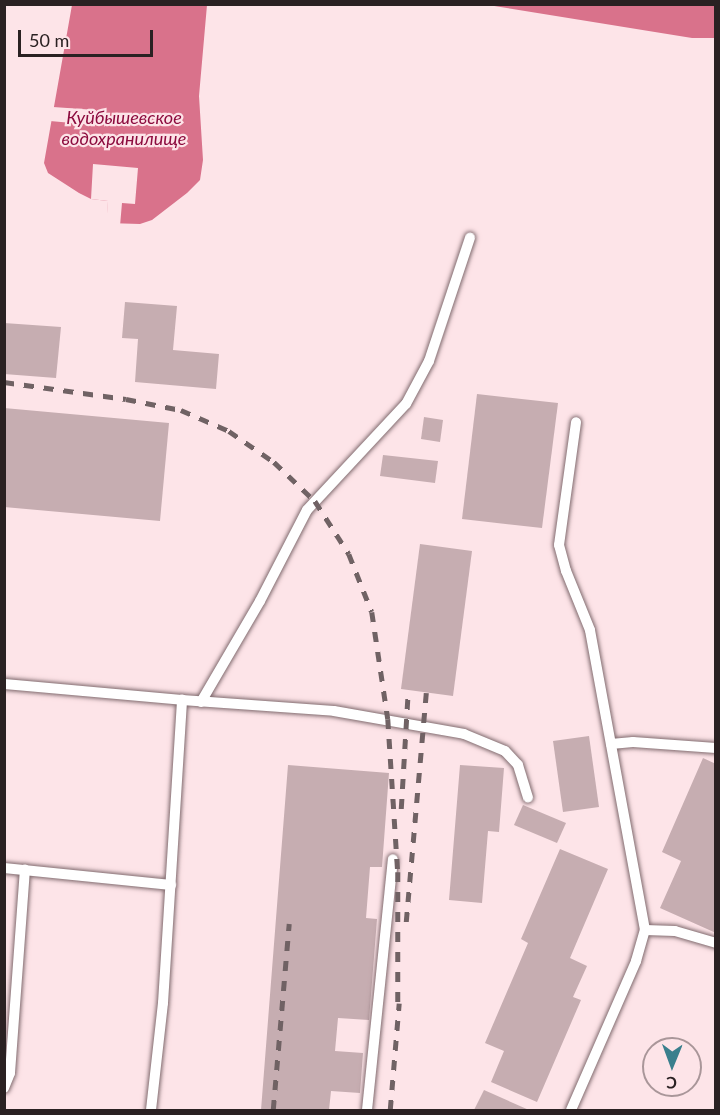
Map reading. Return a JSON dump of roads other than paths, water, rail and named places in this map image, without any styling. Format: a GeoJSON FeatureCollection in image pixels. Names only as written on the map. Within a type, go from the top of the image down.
{"type":"FeatureCollection","features":[{"type":"Feature","properties":{"kind":"lane"},"geometry":{"type":"LineString","coordinates":[[201,702],[260,601],[307,510],[406,404],[429,361],[470,238]]}},
{"type":"Feature","properties":{"kind":"lane"},"geometry":{"type":"LineString","coordinates":[[571,1110],[636,961],[645,930],[590,630],[559,545],[576,422]]}},
{"type":"Feature","properties":{"kind":"lane"},"geometry":{"type":"LineString","coordinates":[[4,684],[201,702],[334,711],[464,734],[505,751],[519,765],[528,797]]}},
{"type":"Feature","properties":{"kind":"lane"},"geometry":{"type":"LineString","coordinates":[[151,1110],[163,1003],[182,700]]}},
{"type":"Feature","properties":{"kind":"lane"},"geometry":{"type":"LineString","coordinates":[[611,744],[633,742],[716,748]]}},
{"type":"Feature","properties":{"kind":"lane"},"geometry":{"type":"LineString","coordinates":[[367,1110],[393,859]]}},
{"type":"Feature","properties":{"kind":"lane"},"geometry":{"type":"LineString","coordinates":[[4,868],[171,885]]}},
{"type":"Feature","properties":{"kind":"lane"},"geometry":{"type":"LineString","coordinates":[[4,1088],[10,1073],[25,870]]}},
{"type":"Feature","properties":{"kind":"lane"},"geometry":{"type":"LineString","coordinates":[[645,930],[675,931],[716,943]]}},
{"type":"Feature","properties":{"kind":"water","name":"Куйбышевское водохранилище"},"geometry":{"type":"Polygon","coordinates":[[[72,5],[207,5],[199,96],[203,160],[200,180],[152,220],[140,224],[107,223],[108,201],[91,199],[79,193],[48,173],[44,163],[72,5]]]}},
{"type":"Feature","properties":{"kind":"water"},"geometry":{"type":"Polygon","coordinates":[[[488,5],[715,5],[715,38],[692,38],[488,5]]]}},
{"type":"Feature","properties":{"kind":"railway"},"geometry":{"type":"LineString","coordinates":[[4,382],[126,399],[181,410],[229,431],[274,462],[315,501],[349,554],[372,612],[388,719],[398,872],[398,1010]]}},
{"type":"Feature","properties":{"kind":"railway"},"geometry":{"type":"LineString","coordinates":[[401,809],[408,690]]}},
{"type":"Feature","properties":{"kind":"railway"},"geometry":{"type":"LineString","coordinates":[[406,922],[426,693]]}},
{"type":"Feature","properties":{"kind":"railway"},"geometry":{"type":"LineString","coordinates":[[273,1110],[289,924]]}},
{"type":"Feature","properties":{"kind":"railway"},"geometry":{"type":"LineString","coordinates":[[390,1110],[399,1003]]}}]}
